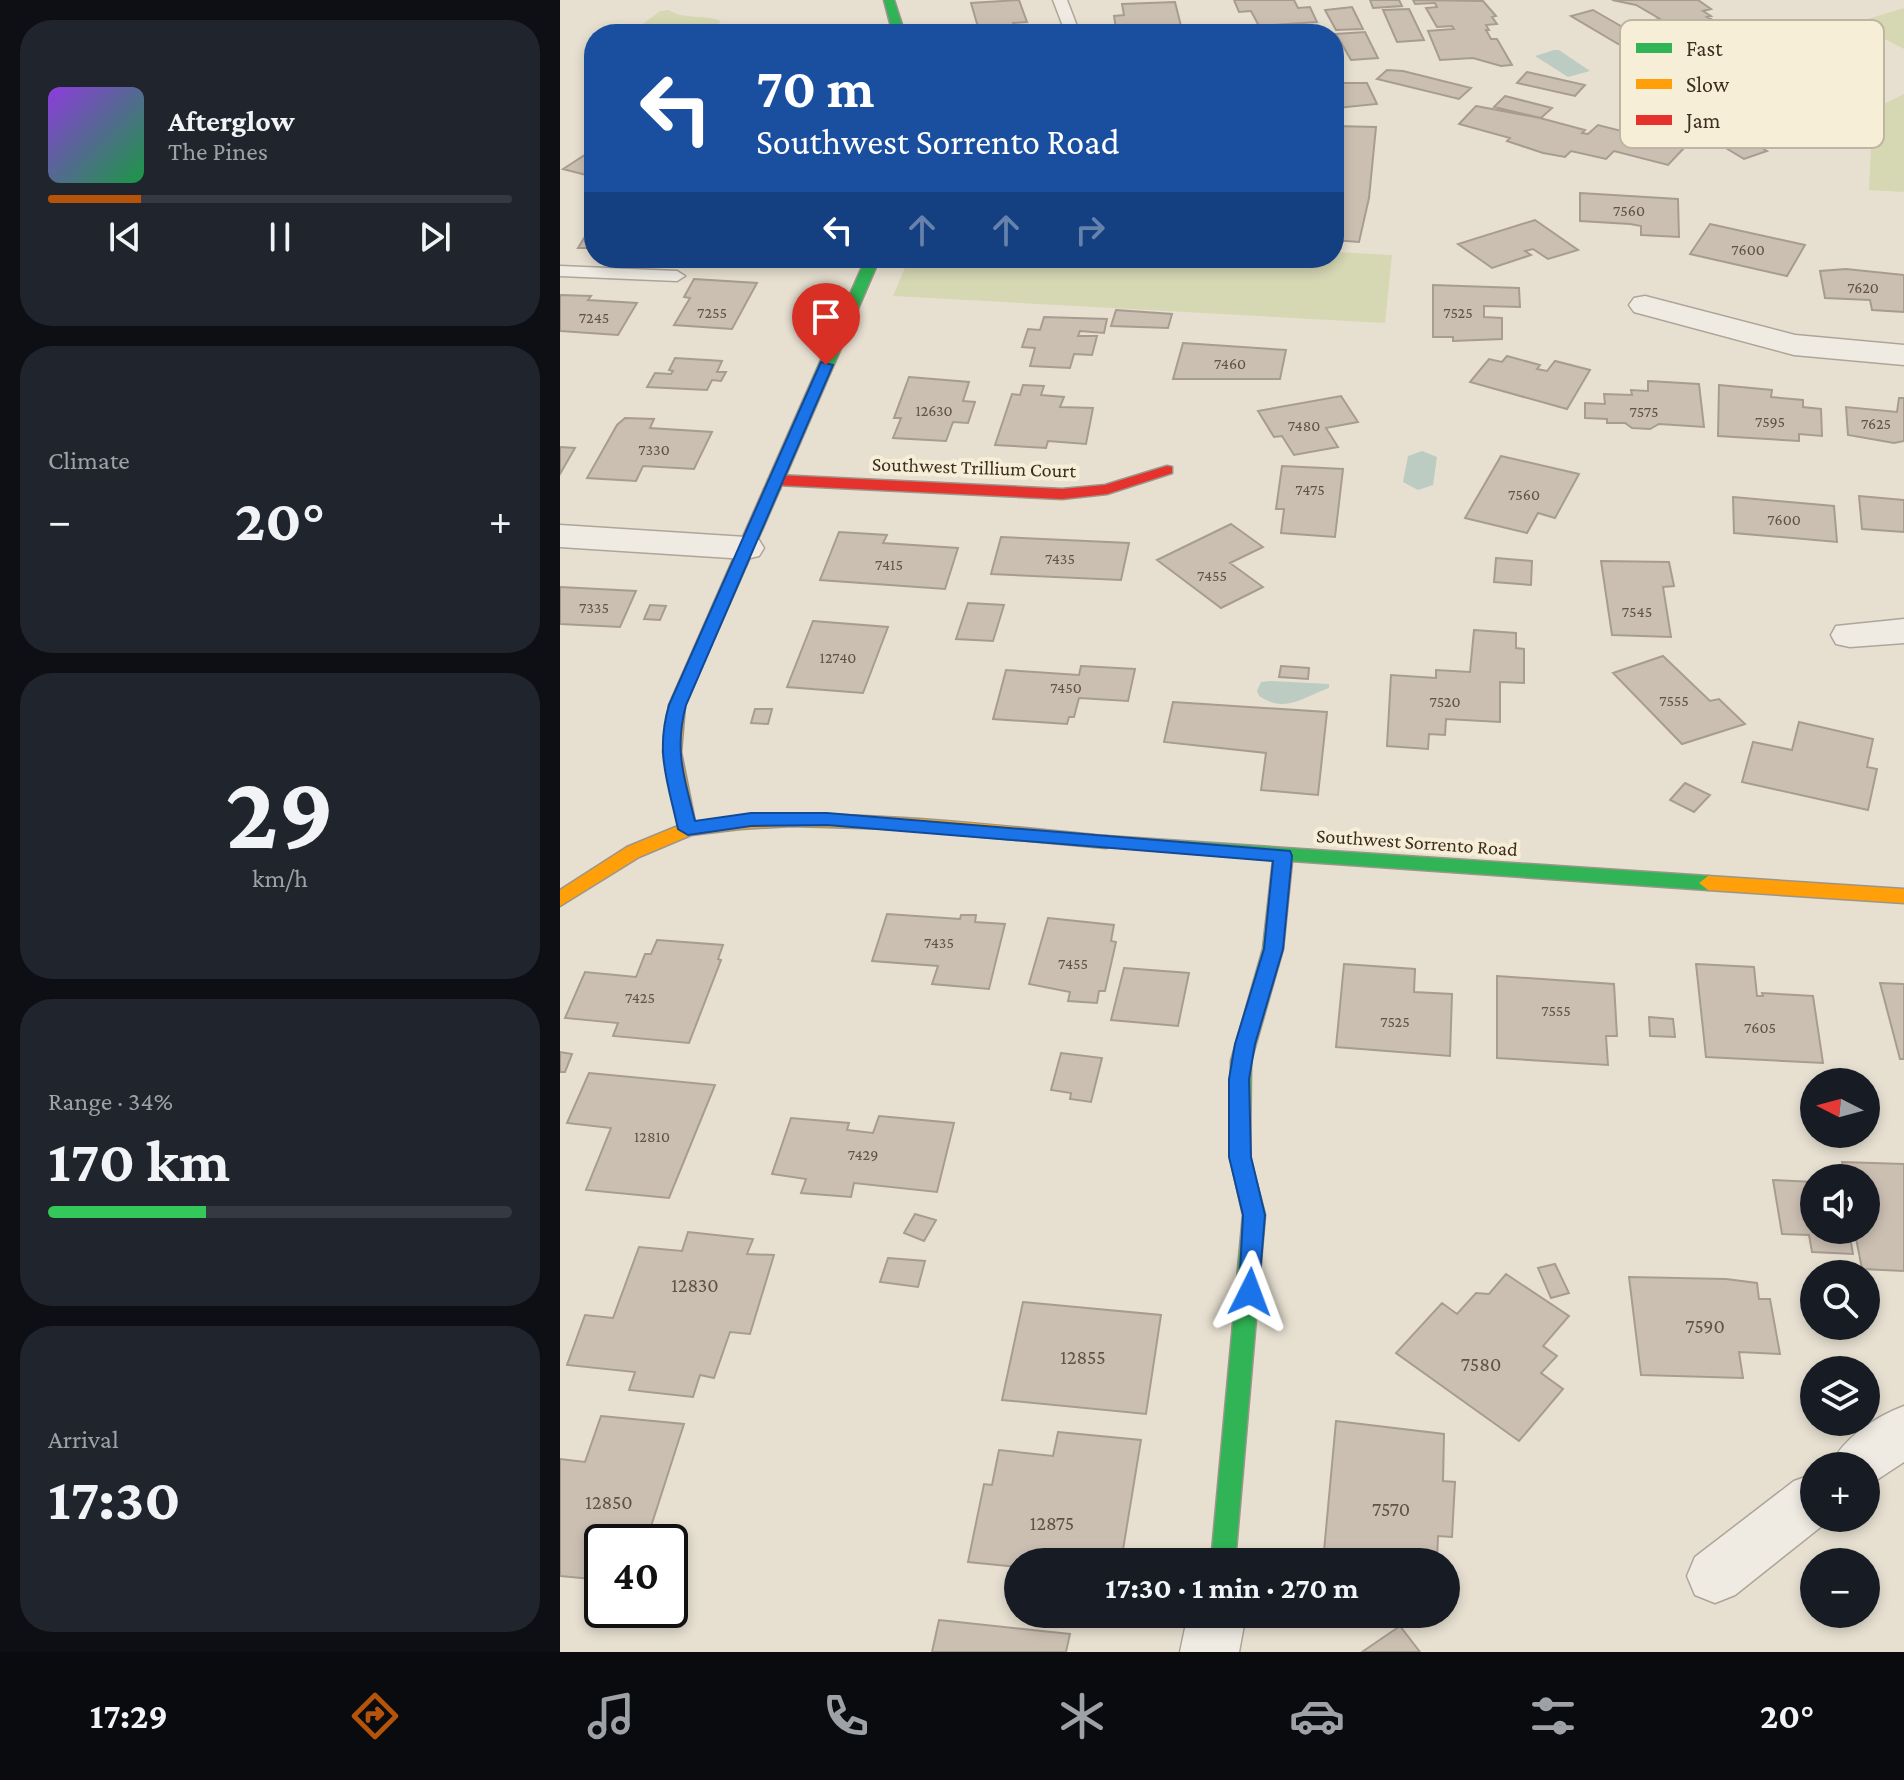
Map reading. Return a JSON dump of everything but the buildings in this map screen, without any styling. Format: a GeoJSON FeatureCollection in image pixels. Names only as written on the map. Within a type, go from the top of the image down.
{"type":"FeatureCollection","features":[{"type":"Feature","properties":{"kind":"street"},"geometry":{"type":"LineString","coordinates":[[889,0],[896,24]]}},
{"type":"Feature","properties":{"kind":"street"},"geometry":{"type":"LineString","coordinates":[[688,829],[675,787],[669,733],[677,705],[869,268]]}},
{"type":"Feature","properties":{"kind":"street"},"geometry":{"type":"LineString","coordinates":[[1645,305],[1794,345],[1904,355]]}},
{"type":"Feature","properties":{"kind":"street","name":"Southwest Trillium Court"},"geometry":{"type":"LineString","coordinates":[[776,480],[1073,494],[1107,489],[1167,470]]}},
{"type":"Feature","properties":{"kind":"street"},"geometry":{"type":"LineString","coordinates":[[560,536],[746,548]]}},
{"type":"Feature","properties":{"kind":"street"},"geometry":{"type":"LineString","coordinates":[[1850,635],[1904,631]]}},
{"type":"Feature","properties":{"kind":"street","name":"Southwest Sorrento Road"},"geometry":{"type":"LineString","coordinates":[[560,899],[633,852],[688,829],[751,819],[827,819],[1283,856],[1904,896]]}},
{"type":"Feature","properties":{"kind":"street"},"geometry":{"type":"LineString","coordinates":[[1224,1548],[1254,1215],[1240,1157],[1241,1061],[1273,949],[1283,856]]}},
{"type":"Feature","properties":{"kind":"street"},"geometry":{"type":"LineString","coordinates":[[1875,1452],[1904,1430]]}},
{"type":"Feature","properties":{"kind":"street"},"geometry":{"type":"LineString","coordinates":[[1715,1576],[1800,1510]]}},
{"type":"Feature","properties":{"kind":"street"},"geometry":{"type":"LineString","coordinates":[[1209,1652],[1216,1628]]}},
{"type":"Feature","properties":{"kind":"lane"},"geometry":{"type":"LineString","coordinates":[[889,0],[902,0]]}},
{"type":"Feature","properties":{"kind":"lane"},"geometry":{"type":"LineString","coordinates":[[1060,0],[1069,24]]}},
{"type":"Feature","properties":{"kind":"lane"},"geometry":{"type":"LineString","coordinates":[[560,271],[677,276]]}},
{"type":"Feature","properties":{"kind":"green space"},"geometry":{"type":"Polygon","coordinates":[[[1904,8],[1904,49],[1884,39],[1884,20],[1864,20],[1904,8]]]}},
{"type":"Feature","properties":{"kind":"green space"},"geometry":{"type":"Polygon","coordinates":[[[669,10],[681,15],[721,21],[719,24],[643,24],[660,11],[669,10]]]}},
{"type":"Feature","properties":{"kind":"green space"},"geometry":{"type":"Polygon","coordinates":[[[1904,94],[1904,192],[1869,190],[1871,148],[1884,148],[1884,104],[1904,94]]]}},
{"type":"Feature","properties":{"kind":"green space"},"geometry":{"type":"Polygon","coordinates":[[[1344,253],[1392,255],[1385,323],[893,296],[905,268],[1344,268],[1344,253]]]}},
{"type":"Feature","properties":{"kind":"shaded area"},"geometry":{"type":"Polygon","coordinates":[[[1559,50],[1590,71],[1568,77],[1535,56],[1559,50]]]}},
{"type":"Feature","properties":{"kind":"shaded area"},"geometry":{"type":"Polygon","coordinates":[[[1422,451],[1437,457],[1433,485],[1418,490],[1403,482],[1408,456],[1422,451]]]}},
{"type":"Feature","properties":{"kind":"shaded area"},"geometry":{"type":"Polygon","coordinates":[[[1261,682],[1329,684],[1329,688],[1294,702],[1278,704],[1259,696],[1257,691],[1261,682]]]}},
{"type":"Feature","properties":{"kind":"traffic: fast"},"geometry":{"type":"LineString","coordinates":[[889,0],[896,24]]}},
{"type":"Feature","properties":{"kind":"traffic: fast"},"geometry":{"type":"LineString","coordinates":[[772,489],[869,268]]}},
{"type":"Feature","properties":{"kind":"traffic: fast"},"geometry":{"type":"LineString","coordinates":[[1106,842],[1708,883]]}},
{"type":"Feature","properties":{"kind":"traffic: fast"},"geometry":{"type":"LineString","coordinates":[[1224,1548],[1254,1215],[1240,1157],[1241,1061],[1273,949],[1283,856]]}},
{"type":"Feature","properties":{"kind":"traffic: slow"},"geometry":{"type":"LineString","coordinates":[[560,899],[633,852],[688,829],[672,752],[677,705],[772,489]]}},
{"type":"Feature","properties":{"kind":"traffic: slow"},"geometry":{"type":"LineString","coordinates":[[688,829],[740,823],[844,820],[1106,842]]}},
{"type":"Feature","properties":{"kind":"traffic: slow"},"geometry":{"type":"LineString","coordinates":[[1708,883],[1904,896]]}},
{"type":"Feature","properties":{"kind":"traffic: jam"},"geometry":{"type":"LineString","coordinates":[[776,480],[1062,494],[1107,489],[1167,470]]}},
{"type":"Feature","properties":{"kind":"route"},"geometry":{"type":"LineString","coordinates":[[826,365],[677,705],[669,733],[670,756],[675,787],[688,829],[751,819],[827,819],[1283,856],[1273,949],[1245,1044],[1239,1079],[1240,1157],[1254,1215],[1250,1292]]}}]}
